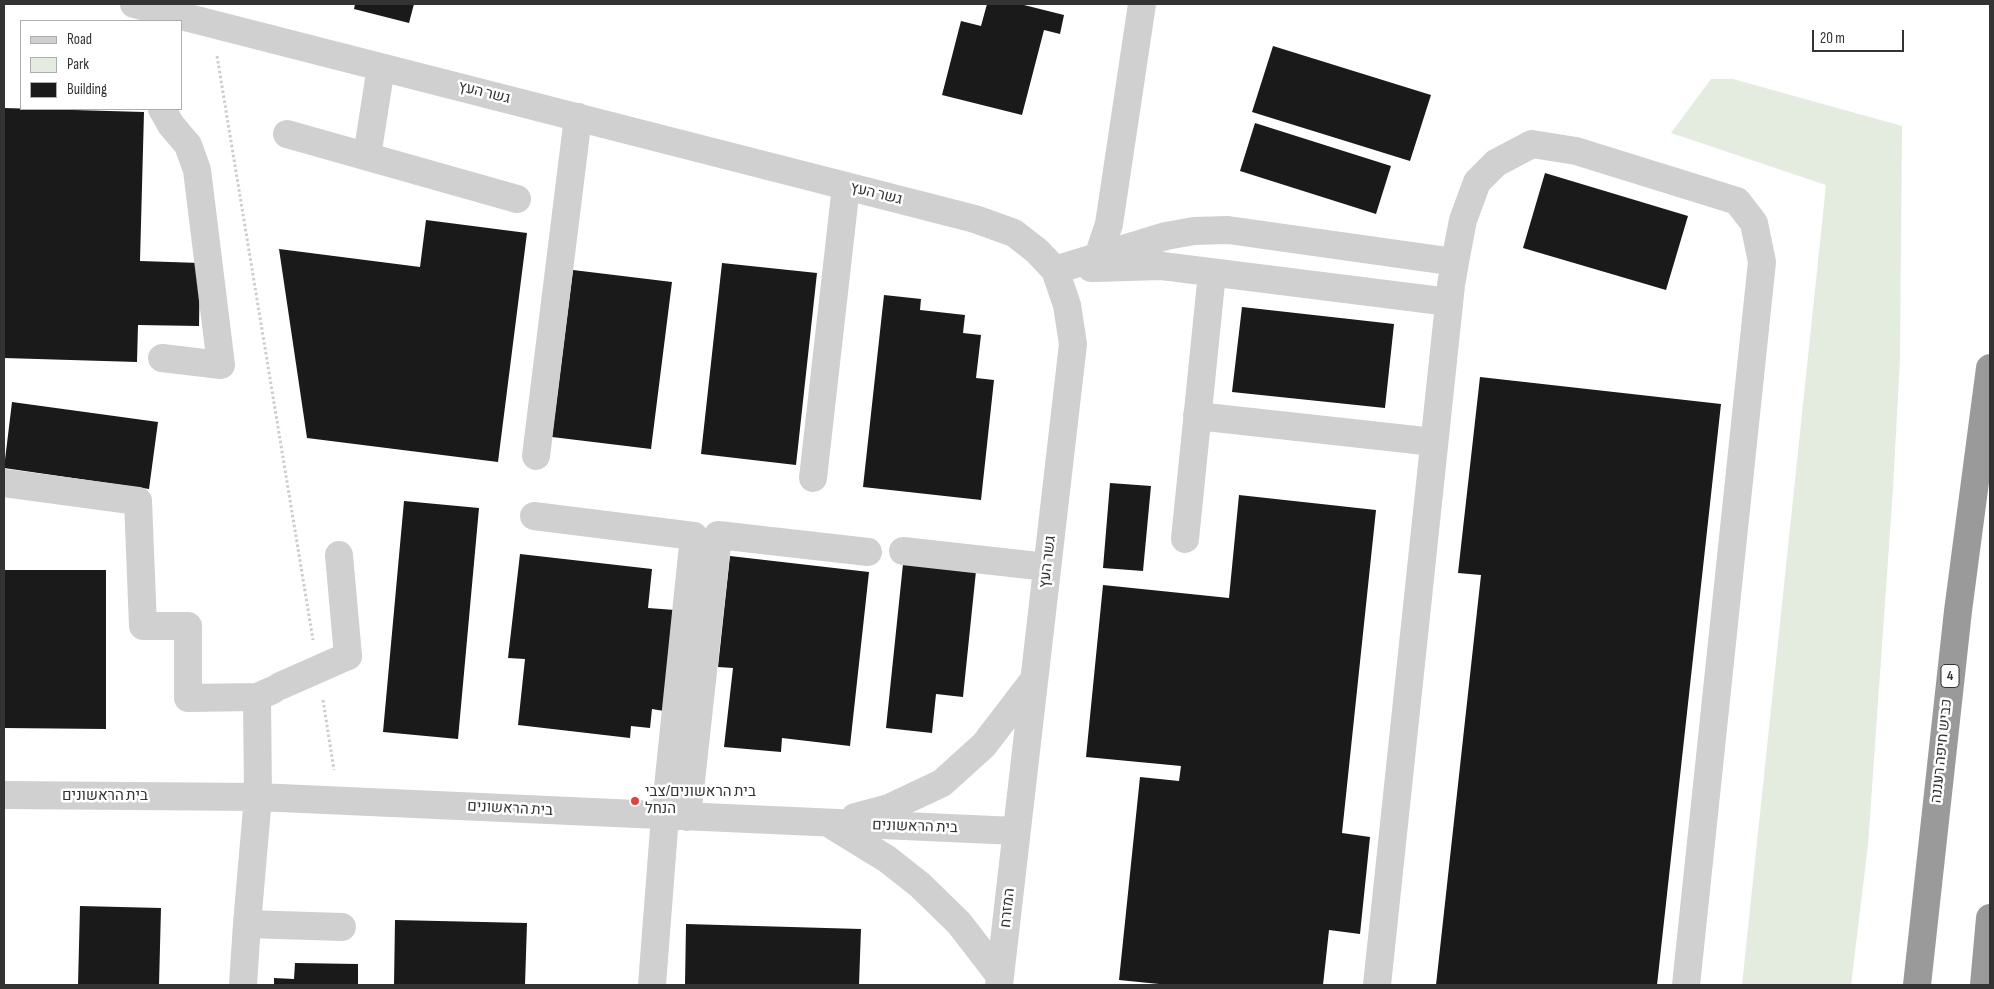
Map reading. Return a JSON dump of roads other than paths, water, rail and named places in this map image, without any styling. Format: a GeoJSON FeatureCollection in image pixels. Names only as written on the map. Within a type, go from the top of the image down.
{"type":"FeatureCollection","features":[{"type":"Feature","properties":{"kind":"highway","name":"כביש חיפה רעננה"},"geometry":{"type":"LineString","coordinates":[[1917,985],[1958,611],[1990,368]]}},
{"type":"Feature","properties":{"kind":"highway"},"geometry":{"type":"LineString","coordinates":[[1984,985],[1990,918]]}},
{"type":"Feature","properties":{"kind":"street"},"geometry":{"type":"LineString","coordinates":[[1094,263],[1109,224],[1142,4]]}},
{"type":"Feature","properties":{"kind":"street","name":"גשר העץ"},"geometry":{"type":"LineString","coordinates":[[146,11],[210,14],[381,67],[975,219],[1014,233],[1037,251],[1055,270],[1067,305],[1073,344],[1016,831]]}},
{"type":"Feature","properties":{"kind":"street"},"geometry":{"type":"LineString","coordinates":[[367,156],[381,67]]}},
{"type":"Feature","properties":{"kind":"street"},"geometry":{"type":"LineString","coordinates":[[162,358],[221,365],[197,170],[188,145],[171,125],[163,110]]}},
{"type":"Feature","properties":{"kind":"street"},"geometry":{"type":"LineString","coordinates":[[536,456],[578,117]]}},
{"type":"Feature","properties":{"kind":"street"},"geometry":{"type":"LineString","coordinates":[[287,134],[517,198]]}},
{"type":"Feature","properties":{"kind":"street"},"geometry":{"type":"LineString","coordinates":[[1377,985],[1449,302],[1455,262],[1463,220],[1477,182],[1496,164],[1532,144],[1576,151],[1737,201],[1754,224],[1762,262],[1686,985]]}},
{"type":"Feature","properties":{"kind":"street"},"geometry":{"type":"LineString","coordinates":[[813,478],[846,186]]}},
{"type":"Feature","properties":{"kind":"street"},"geometry":{"type":"LineString","coordinates":[[1055,270],[1094,263],[1166,236],[1194,231],[1228,230],[1455,262]]}},
{"type":"Feature","properties":{"kind":"street"},"geometry":{"type":"LineString","coordinates":[[1094,263],[1162,266],[1449,302]]}},
{"type":"Feature","properties":{"kind":"street"},"geometry":{"type":"LineString","coordinates":[[1185,540],[1212,273]]}},
{"type":"Feature","properties":{"kind":"street"},"geometry":{"type":"LineString","coordinates":[[1197,416],[1434,442]]}},
{"type":"Feature","properties":{"kind":"street"},"geometry":{"type":"LineString","coordinates":[[4,483],[138,501],[143,626],[188,626],[188,698],[269,692],[348,656],[339,555]]}},
{"type":"Feature","properties":{"kind":"street"},"geometry":{"type":"LineString","coordinates":[[534,516],[694,536],[676,816]]}},
{"type":"Feature","properties":{"kind":"street"},"geometry":{"type":"LineString","coordinates":[[652,985],[718,535],[868,552]]}},
{"type":"Feature","properties":{"kind":"street"},"geometry":{"type":"LineString","coordinates":[[903,551],[1047,567]]}},
{"type":"Feature","properties":{"kind":"street"},"geometry":{"type":"LineString","coordinates":[[829,824],[888,808],[942,782],[984,745],[1033,681]]}},
{"type":"Feature","properties":{"kind":"street"},"geometry":{"type":"LineString","coordinates":[[243,985],[246,924],[269,692]]}},
{"type":"Feature","properties":{"kind":"street","name":"בית הראשונים"},"geometry":{"type":"LineString","coordinates":[[4,795],[258,797],[1016,831]]}},
{"type":"Feature","properties":{"kind":"street"},"geometry":{"type":"LineString","coordinates":[[829,824],[887,859],[920,885],[958,923],[1000,981]]}},
{"type":"Feature","properties":{"kind":"street","name":"המזרח"},"geometry":{"type":"LineString","coordinates":[[1000,981],[1016,831]]}},
{"type":"Feature","properties":{"kind":"street"},"geometry":{"type":"LineString","coordinates":[[246,924],[342,927]]}},
{"type":"Feature","properties":{"kind":"place","name":"בית הראשונים/צבי הנחל"},"geometry":{"type":"Point","coordinates":[635,801]}}]}
